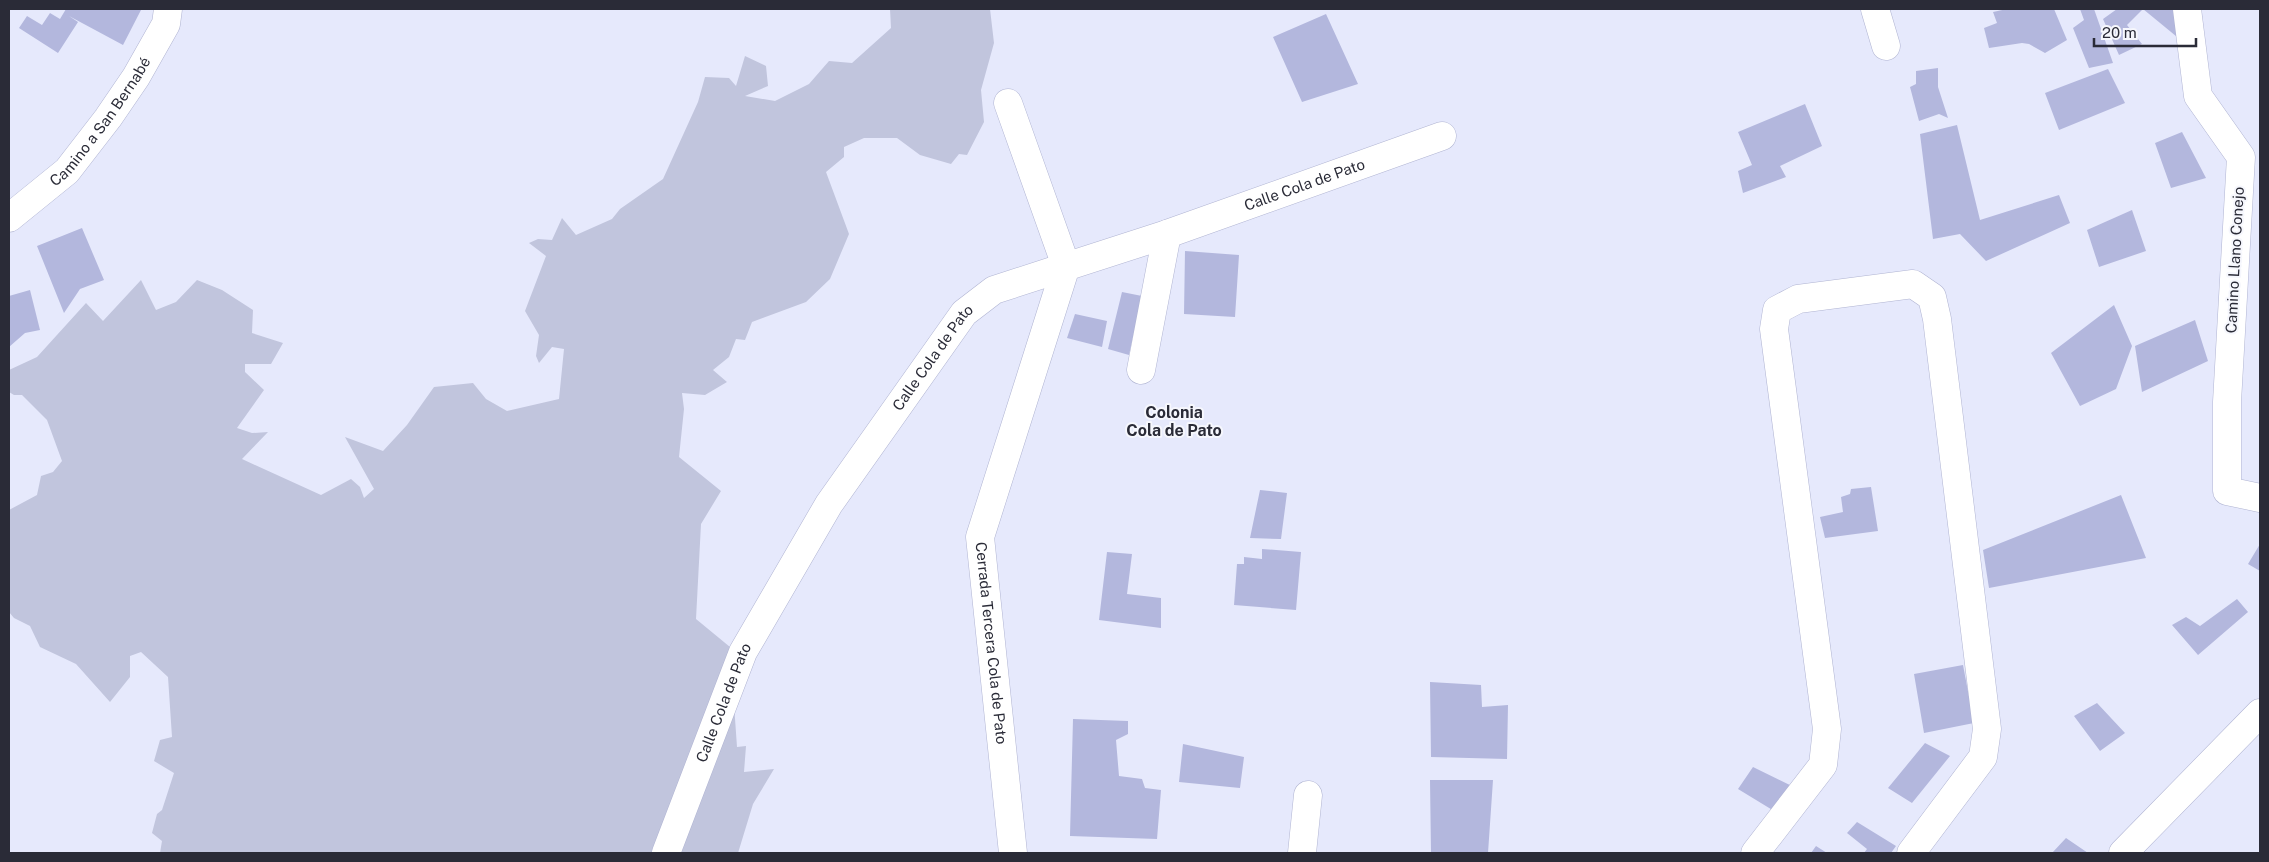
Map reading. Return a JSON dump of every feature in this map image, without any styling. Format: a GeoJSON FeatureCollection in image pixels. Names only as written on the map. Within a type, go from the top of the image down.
{"type":"FeatureCollection","features":[{"type":"Feature","properties":{"kind":"street","name":"Camino a San Bernabé"},"geometry":{"type":"LineString","coordinates":[[9,218],[67,171],[108,118],[136,76],[166,24],[168,9]]}},
{"type":"Feature","properties":{"kind":"street"},"geometry":{"type":"LineString","coordinates":[[1875,9],[1886,46]]}},
{"type":"Feature","properties":{"kind":"street","name":"Camino Llano Conejo"},"geometry":{"type":"LineString","coordinates":[[2187,9],[2198,96],[2241,157],[2227,402],[2227,491],[2260,498]]}},
{"type":"Feature","properties":{"kind":"street"},"geometry":{"type":"LineString","coordinates":[[1008,103],[1066,266]]}},
{"type":"Feature","properties":{"kind":"street","name":"Calle Cola de Pato"},"geometry":{"type":"LineString","coordinates":[[666,853],[743,652],[829,504],[964,313],[994,290],[1167,234],[1442,136]]}},
{"type":"Feature","properties":{"kind":"street"},"geometry":{"type":"LineString","coordinates":[[1141,370],[1167,234]]}},
{"type":"Feature","properties":{"kind":"street","name":"Cerrada Tercera Cola de Pato"},"geometry":{"type":"LineString","coordinates":[[1013,853],[980,536],[1066,266]]}},
{"type":"Feature","properties":{"kind":"street"},"geometry":{"type":"LineString","coordinates":[[1755,853],[1823,764],[1827,729],[1774,329],[1777,310],[1798,300],[1913,284],[1932,297],[1937,319],[1987,729],[1983,757],[1911,853]]}},
{"type":"Feature","properties":{"kind":"street"},"geometry":{"type":"LineString","coordinates":[[2123,853],[2260,713]]}},
{"type":"Feature","properties":{"kind":"street"},"geometry":{"type":"LineString","coordinates":[[1302,853],[1308,795]]}},
{"type":"Feature","properties":{"kind":"shaded area"},"geometry":{"type":"Polygon","coordinates":[[[890,9],[990,9],[994,43],[981,90],[984,122],[967,155],[959,154],[951,164],[920,155],[897,138],[864,138],[844,147],[844,157],[826,172],[849,234],[830,279],[806,302],[752,322],[745,340],[736,339],[729,357],[713,370],[727,382],[705,395],[682,393],[684,409],[679,457],[721,491],[701,524],[696,619],[730,647],[737,747],[746,746],[744,772],[774,769],[753,804],[738,853],[160,853],[162,841],[152,833],[157,814],[162,810],[174,773],[154,761],[160,740],[172,737],[168,677],[141,652],[130,656],[130,677],[110,702],[76,664],[40,647],[30,626],[14,618],[9,612],[9,510],[37,495],[41,476],[53,472],[62,461],[47,420],[22,395],[14,395],[9,392],[9,370],[37,357],[86,303],[103,321],[141,280],[156,310],[176,302],[197,280],[222,290],[253,310],[252,333],[283,343],[271,364],[245,364],[245,372],[264,390],[237,428],[252,433],[268,432],[242,459],[321,495],[351,479],[360,487],[364,498],[374,489],[345,437],[383,451],[407,425],[434,387],[473,383],[486,399],[507,411],[559,399],[564,349],[552,347],[539,363],[536,356],[539,335],[525,311],[546,256],[529,243],[538,239],[552,240],[562,218],[576,235],[612,219],[620,209],[663,179],[698,102],[705,77],[729,78],[736,86],[745,56],[766,66],[768,86],[745,96],[775,101],[809,84],[829,61],[852,63],[891,28],[890,9]]]}},
{"type":"Feature","properties":{"kind":"building"},"geometry":{"type":"Polygon","coordinates":[[[66,9],[141,10],[123,45],[69,16],[78,22],[58,53],[19,28],[27,16],[42,25],[50,13],[60,19],[66,9]]]}},
{"type":"Feature","properties":{"kind":"building"},"geometry":{"type":"Polygon","coordinates":[[[2007,9],[2054,9],[2067,40],[2045,53],[2029,44],[2022,43],[1989,48],[1984,28],[1997,23],[1993,12],[2007,9]]]}},
{"type":"Feature","properties":{"kind":"building"},"geometry":{"type":"Polygon","coordinates":[[[2080,9],[2094,9],[2113,63],[2089,68],[2073,28],[2084,20],[2080,9]]]}},
{"type":"Feature","properties":{"kind":"building"},"geometry":{"type":"Polygon","coordinates":[[[2117,9],[2143,9],[2127,25],[2142,44],[2119,55],[2103,19],[2117,9]]]}},
{"type":"Feature","properties":{"kind":"building"},"geometry":{"type":"Polygon","coordinates":[[[2143,9],[2183,9],[2182,41],[2143,9]]]}},
{"type":"Feature","properties":{"kind":"building"},"geometry":{"type":"Polygon","coordinates":[[[1326,14],[1358,84],[1302,102],[1273,37],[1326,14]]]}},
{"type":"Feature","properties":{"kind":"building"},"geometry":{"type":"Polygon","coordinates":[[[1938,68],[1938,87],[1948,118],[1939,114],[1919,121],[1910,87],[1916,84],[1916,71],[1938,68]]]}},
{"type":"Feature","properties":{"kind":"building"},"geometry":{"type":"Polygon","coordinates":[[[2108,69],[2125,103],[2059,130],[2045,93],[2108,69]]]}},
{"type":"Feature","properties":{"kind":"building"},"geometry":{"type":"Polygon","coordinates":[[[1805,104],[1822,146],[1780,166],[1786,177],[1743,193],[1738,171],[1752,165],[1738,132],[1805,104]]]}},
{"type":"Feature","properties":{"kind":"building"},"geometry":{"type":"Polygon","coordinates":[[[1957,125],[1980,220],[2059,195],[2070,223],[1986,261],[1960,234],[1933,239],[1920,134],[1957,125]]]}},
{"type":"Feature","properties":{"kind":"building"},"geometry":{"type":"Polygon","coordinates":[[[2182,132],[2206,178],[2171,188],[2155,143],[2182,132]]]}},
{"type":"Feature","properties":{"kind":"building"},"geometry":{"type":"Polygon","coordinates":[[[2132,210],[2146,251],[2099,267],[2087,230],[2132,210]]]}},
{"type":"Feature","properties":{"kind":"building"},"geometry":{"type":"Polygon","coordinates":[[[82,228],[104,280],[80,289],[64,313],[37,246],[82,228]]]}},
{"type":"Feature","properties":{"kind":"building"},"geometry":{"type":"Polygon","coordinates":[[[1185,251],[1239,255],[1235,317],[1184,314],[1185,251]]]}},
{"type":"Feature","properties":{"kind":"building"},"geometry":{"type":"Polygon","coordinates":[[[30,290],[40,330],[25,333],[9,347],[9,296],[30,290]]]}},
{"type":"Feature","properties":{"kind":"building"},"geometry":{"type":"Polygon","coordinates":[[[1122,292],[1142,296],[1129,355],[1108,349],[1122,292]]]}},
{"type":"Feature","properties":{"kind":"building"},"geometry":{"type":"Polygon","coordinates":[[[2114,305],[2132,346],[2116,389],[2080,406],[2051,353],[2114,305]]]}},
{"type":"Feature","properties":{"kind":"building"},"geometry":{"type":"Polygon","coordinates":[[[1075,314],[1107,321],[1102,347],[1067,338],[1075,314]]]}},
{"type":"Feature","properties":{"kind":"building"},"geometry":{"type":"Polygon","coordinates":[[[2195,320],[2208,361],[2142,392],[2135,346],[2195,320]]]}},
{"type":"Feature","properties":{"kind":"building"},"geometry":{"type":"Polygon","coordinates":[[[1871,487],[1878,531],[1825,538],[1820,517],[1843,512],[1841,497],[1850,494],[1851,489],[1871,487]]]}},
{"type":"Feature","properties":{"kind":"building"},"geometry":{"type":"Polygon","coordinates":[[[1260,490],[1287,493],[1281,539],[1250,538],[1260,490]]]}},
{"type":"Feature","properties":{"kind":"building"},"geometry":{"type":"Polygon","coordinates":[[[2121,495],[2146,558],[1989,588],[1983,550],[2121,495]]]}},
{"type":"Feature","properties":{"kind":"building"},"geometry":{"type":"Polygon","coordinates":[[[2260,544],[2260,571],[2248,564],[2260,544]]]}},
{"type":"Feature","properties":{"kind":"building"},"geometry":{"type":"Polygon","coordinates":[[[1262,549],[1301,552],[1296,610],[1234,605],[1237,564],[1244,564],[1244,557],[1262,559],[1262,549]]]}},
{"type":"Feature","properties":{"kind":"building"},"geometry":{"type":"Polygon","coordinates":[[[1107,552],[1132,554],[1127,594],[1161,598],[1161,628],[1099,620],[1107,552]]]}},
{"type":"Feature","properties":{"kind":"building"},"geometry":{"type":"Polygon","coordinates":[[[2237,599],[2248,612],[2198,655],[2172,625],[2186,617],[2200,626],[2237,599]]]}},
{"type":"Feature","properties":{"kind":"building"},"geometry":{"type":"Polygon","coordinates":[[[1963,665],[1974,723],[1924,733],[1914,674],[1963,665]]]}},
{"type":"Feature","properties":{"kind":"building"},"geometry":{"type":"Polygon","coordinates":[[[1430,682],[1481,685],[1482,707],[1508,705],[1507,759],[1431,757],[1430,682]]]}},
{"type":"Feature","properties":{"kind":"building"},"geometry":{"type":"Polygon","coordinates":[[[2097,703],[2125,733],[2100,751],[2074,716],[2097,703]]]}},
{"type":"Feature","properties":{"kind":"building"},"geometry":{"type":"Polygon","coordinates":[[[1073,719],[1128,721],[1128,734],[1116,740],[1119,776],[1142,779],[1145,788],[1161,790],[1157,839],[1070,836],[1073,719]]]}},
{"type":"Feature","properties":{"kind":"building"},"geometry":{"type":"Polygon","coordinates":[[[1925,743],[1950,756],[1912,803],[1888,788],[1925,743]]]}},
{"type":"Feature","properties":{"kind":"building"},"geometry":{"type":"Polygon","coordinates":[[[1183,744],[1244,757],[1240,788],[1179,782],[1183,744]]]}},
{"type":"Feature","properties":{"kind":"building"},"geometry":{"type":"Polygon","coordinates":[[[1753,767],[1796,788],[1779,814],[1738,789],[1753,767]]]}},
{"type":"Feature","properties":{"kind":"building"},"geometry":{"type":"Polygon","coordinates":[[[1430,780],[1493,780],[1488,853],[1431,853],[1430,780]]]}},
{"type":"Feature","properties":{"kind":"building"},"geometry":{"type":"Polygon","coordinates":[[[1857,822],[1896,846],[1891,853],[1864,853],[1867,849],[1847,833],[1857,822]]]}},
{"type":"Feature","properties":{"kind":"building"},"geometry":{"type":"Polygon","coordinates":[[[2066,838],[2088,853],[2052,853],[2066,838]]]}},
{"type":"Feature","properties":{"kind":"building"},"geometry":{"type":"Polygon","coordinates":[[[1816,846],[1827,853],[1811,853],[1816,846]]]}},
{"type":"Feature","properties":{"kind":"district","name":"Colonia Cola de Pato"},"geometry":{"type":"Point","coordinates":[1174,421]}}]}
